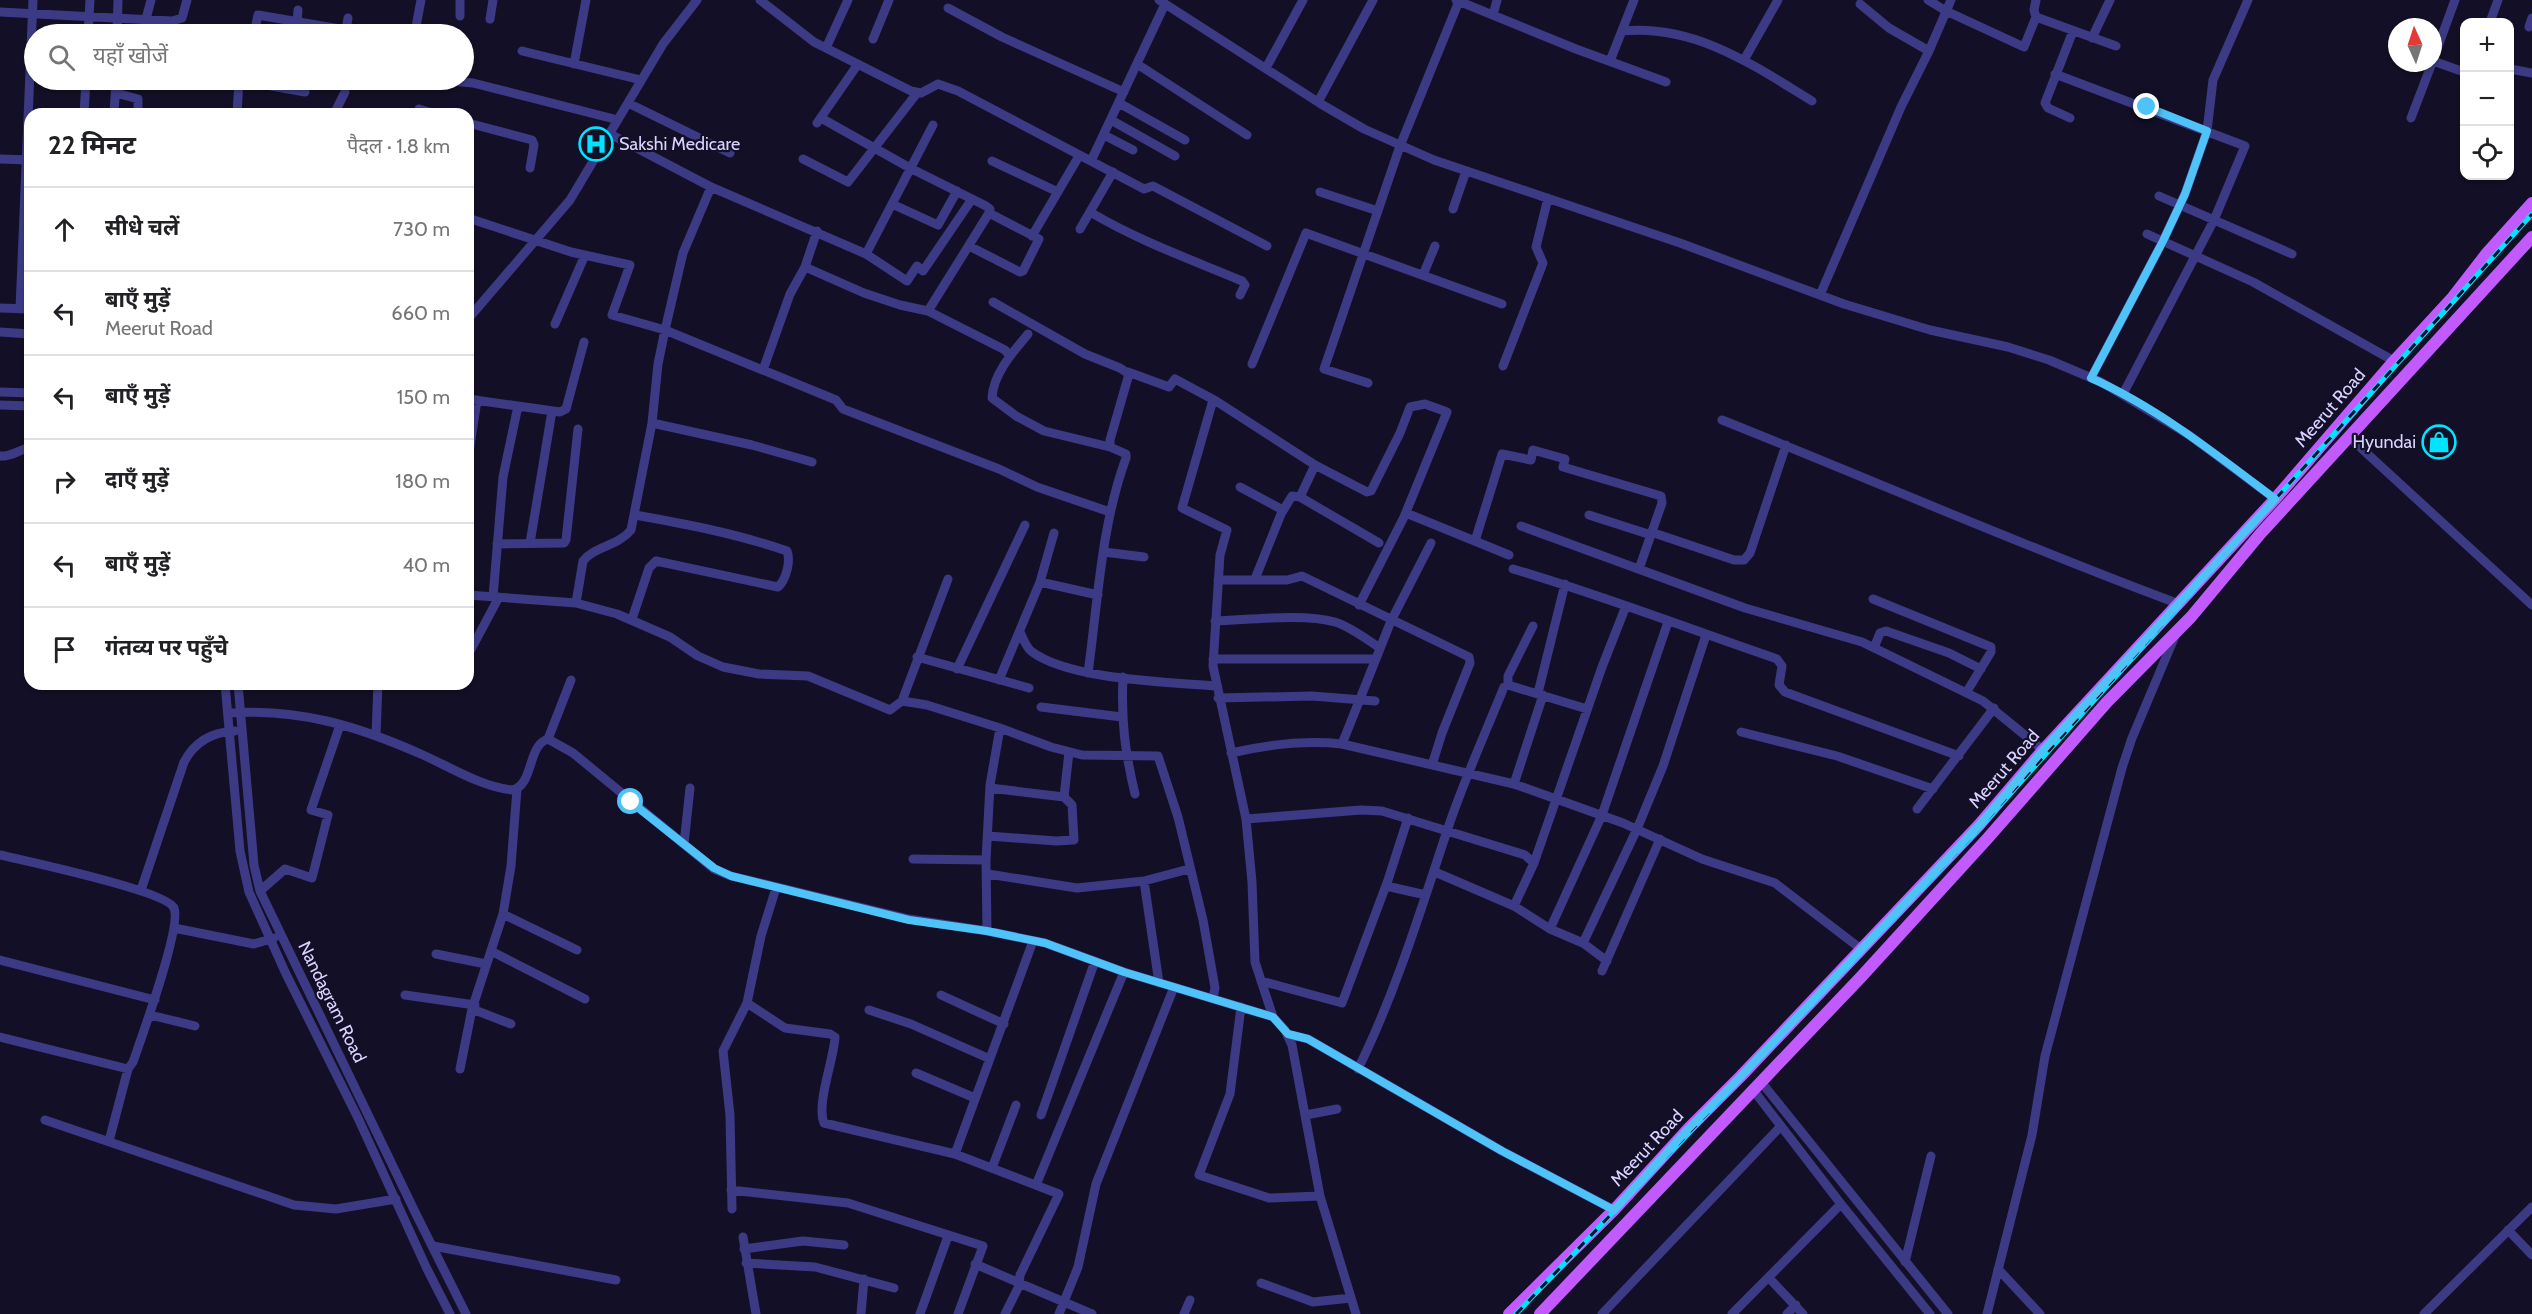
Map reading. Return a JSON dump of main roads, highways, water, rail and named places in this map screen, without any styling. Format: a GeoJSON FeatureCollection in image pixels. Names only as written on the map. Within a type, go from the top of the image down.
{"type":"FeatureCollection","features":[{"type":"Feature","properties":{"kind":"main road","name":"Meerut Road"},"geometry":{"type":"LineString","coordinates":[[1514,1312],[1614,1210],[1688,1129],[1979,825],[2043,750],[2275,499],[2394,361],[2453,297],[2487,253],[2532,203]]}},
{"type":"Feature","properties":{"kind":"main road","name":"Meerut Road"},"geometry":{"type":"LineString","coordinates":[[1540,1314],[1758,1087],[1988,839],[2107,702],[2179,629],[2261,533],[2532,237]]}},
{"type":"Feature","properties":{"kind":"main road"},"geometry":{"type":"LineString","coordinates":[[2338,426],[2349,437]]}},
{"type":"Feature","properties":{"kind":"main road"},"geometry":{"type":"LineString","coordinates":[[1745,1071],[1758,1087]]}},
{"type":"Feature","properties":{"kind":"railway"},"geometry":{"type":"LineString","coordinates":[[1516,1314],[1973,835],[2532,214]]}},
{"type":"Feature","properties":{"kind":"place","name":"Sakshi Medicare"},"geometry":{"type":"Point","coordinates":[596,144]}},
{"type":"Feature","properties":{"kind":"place","name":"Hyundai"},"geometry":{"type":"Point","coordinates":[2439,442]}}]}
